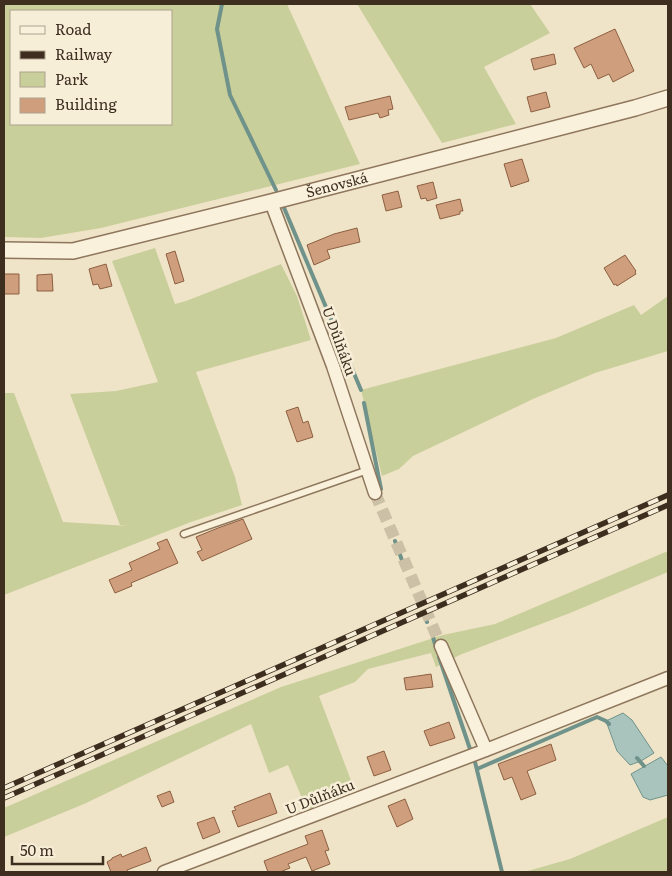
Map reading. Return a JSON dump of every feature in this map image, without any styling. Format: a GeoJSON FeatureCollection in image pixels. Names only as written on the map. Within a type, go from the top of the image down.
{"type":"FeatureCollection","features":[{"type":"Feature","properties":{"kind":"street","name":"Šenovská"},"geometry":{"type":"LineString","coordinates":[[4,250],[73,251],[271,202],[668,98]]}},
{"type":"Feature","properties":{"kind":"street","name":"U Důlňáku"},"geometry":{"type":"LineString","coordinates":[[271,202],[333,366],[375,493]]}},
{"type":"Feature","properties":{"kind":"street"},"geometry":{"type":"LineString","coordinates":[[440,646],[486,750]]}},
{"type":"Feature","properties":{"kind":"street","name":"U Důlňáku"},"geometry":{"type":"LineString","coordinates":[[164,872],[486,750],[668,678]]}},
{"type":"Feature","properties":{"kind":"lane"},"geometry":{"type":"LineString","coordinates":[[184,534],[368,470]]}},
{"type":"Feature","properties":{"kind":"green space"},"geometry":{"type":"Polygon","coordinates":[[[4,4],[287,4],[360,164],[101,228],[41,238],[4,237],[4,4]]]}},
{"type":"Feature","properties":{"kind":"green space"},"geometry":{"type":"Polygon","coordinates":[[[357,4],[530,4],[550,33],[484,67],[516,124],[442,143],[357,4]]]}},
{"type":"Feature","properties":{"kind":"green space"},"geometry":{"type":"Polygon","coordinates":[[[155,248],[175,304],[281,264],[297,296],[311,340],[196,372],[235,477],[242,505],[191,522],[4,595],[4,393],[14,393],[63,522],[129,526],[120,525],[70,394],[116,391],[158,382],[112,261],[155,248]]]}},
{"type":"Feature","properties":{"kind":"green space"},"geometry":{"type":"Polygon","coordinates":[[[668,296],[668,351],[595,373],[533,399],[413,456],[399,469],[382,476],[361,390],[556,338],[634,305],[641,315],[668,296]]]}},
{"type":"Feature","properties":{"kind":"green space"},"geometry":{"type":"Polygon","coordinates":[[[668,551],[668,572],[570,613],[462,654],[436,667],[431,653],[368,669],[355,682],[319,696],[355,791],[307,810],[288,765],[269,773],[251,724],[84,804],[4,837],[4,808],[281,687],[443,635],[495,624],[668,551]]]}},
{"type":"Feature","properties":{"kind":"green space"},"geometry":{"type":"Polygon","coordinates":[[[668,817],[668,872],[524,872],[570,859],[668,817]]]}},
{"type":"Feature","properties":{"kind":"water"},"geometry":{"type":"Polygon","coordinates":[[[623,713],[632,720],[654,753],[630,765],[617,751],[606,721],[623,713]]]}},
{"type":"Feature","properties":{"kind":"water"},"geometry":{"type":"Polygon","coordinates":[[[661,757],[668,766],[668,795],[650,800],[643,797],[631,774],[661,757]]]}},
{"type":"Feature","properties":{"kind":"building"},"geometry":{"type":"Polygon","coordinates":[[[615,29],[634,71],[613,82],[609,74],[598,79],[591,64],[584,68],[574,48],[615,29]]]}},
{"type":"Feature","properties":{"kind":"building"},"geometry":{"type":"Polygon","coordinates":[[[554,54],[556,64],[534,70],[531,59],[554,54]]]}},
{"type":"Feature","properties":{"kind":"building"},"geometry":{"type":"Polygon","coordinates":[[[546,92],[550,107],[531,112],[527,97],[546,92]]]}},
{"type":"Feature","properties":{"kind":"building"},"geometry":{"type":"Polygon","coordinates":[[[390,96],[393,109],[388,110],[389,115],[380,118],[378,113],[349,120],[345,107],[390,96]]]}},
{"type":"Feature","properties":{"kind":"building"},"geometry":{"type":"Polygon","coordinates":[[[522,159],[529,181],[511,187],[504,164],[522,159]]]}},
{"type":"Feature","properties":{"kind":"building"},"geometry":{"type":"Polygon","coordinates":[[[433,182],[437,198],[427,201],[426,198],[421,199],[417,186],[433,182]]]}},
{"type":"Feature","properties":{"kind":"building"},"geometry":{"type":"Polygon","coordinates":[[[398,191],[402,207],[386,211],[382,195],[398,191]]]}},
{"type":"Feature","properties":{"kind":"building"},"geometry":{"type":"Polygon","coordinates":[[[460,199],[463,211],[460,211],[460,214],[440,219],[436,205],[460,199]]]}},
{"type":"Feature","properties":{"kind":"building"},"geometry":{"type":"Polygon","coordinates":[[[357,228],[360,242],[327,250],[330,258],[314,265],[307,245],[334,234],[357,228]]]}},
{"type":"Feature","properties":{"kind":"building"},"geometry":{"type":"Polygon","coordinates":[[[175,251],[184,281],[175,284],[166,254],[175,251]]]}},
{"type":"Feature","properties":{"kind":"building"},"geometry":{"type":"Polygon","coordinates":[[[625,255],[636,271],[636,274],[617,286],[616,284],[614,285],[604,268],[625,255]]]}},
{"type":"Feature","properties":{"kind":"building"},"geometry":{"type":"Polygon","coordinates":[[[106,264],[112,286],[100,289],[98,284],[93,285],[89,269],[106,264]]]}},
{"type":"Feature","properties":{"kind":"building"},"geometry":{"type":"Polygon","coordinates":[[[4,274],[19,274],[19,294],[4,294],[4,274]]]}},
{"type":"Feature","properties":{"kind":"building"},"geometry":{"type":"Polygon","coordinates":[[[52,274],[53,291],[37,291],[37,275],[52,274]]]}},
{"type":"Feature","properties":{"kind":"building"},"geometry":{"type":"Polygon","coordinates":[[[298,407],[303,423],[308,421],[313,437],[297,442],[286,411],[298,407]]]}},
{"type":"Feature","properties":{"kind":"building"},"geometry":{"type":"Polygon","coordinates":[[[243,519],[252,539],[202,561],[197,552],[202,550],[196,537],[243,519]]]}},
{"type":"Feature","properties":{"kind":"building"},"geometry":{"type":"Polygon","coordinates":[[[167,539],[178,563],[131,583],[132,586],[115,593],[109,580],[132,570],[129,563],[160,549],[157,543],[167,539]]]}},
{"type":"Feature","properties":{"kind":"building"},"geometry":{"type":"Polygon","coordinates":[[[431,674],[433,687],[406,690],[404,678],[431,674]]]}},
{"type":"Feature","properties":{"kind":"building"},"geometry":{"type":"Polygon","coordinates":[[[449,722],[455,738],[430,746],[424,731],[449,722]]]}},
{"type":"Feature","properties":{"kind":"building"},"geometry":{"type":"Polygon","coordinates":[[[551,744],[556,760],[527,771],[536,794],[521,800],[512,777],[504,780],[498,764],[551,744]]]}},
{"type":"Feature","properties":{"kind":"building"},"geometry":{"type":"Polygon","coordinates":[[[384,751],[391,770],[374,776],[367,757],[384,751]]]}},
{"type":"Feature","properties":{"kind":"building"},"geometry":{"type":"Polygon","coordinates":[[[170,791],[174,802],[162,807],[157,796],[170,791]]]}},
{"type":"Feature","properties":{"kind":"building"},"geometry":{"type":"Polygon","coordinates":[[[270,793],[277,813],[238,827],[232,811],[236,810],[234,807],[270,793]]]}},
{"type":"Feature","properties":{"kind":"building"},"geometry":{"type":"Polygon","coordinates":[[[405,799],[413,819],[397,827],[388,806],[405,799]]]}},
{"type":"Feature","properties":{"kind":"building"},"geometry":{"type":"Polygon","coordinates":[[[214,817],[220,832],[203,839],[197,823],[214,817]]]}},
{"type":"Feature","properties":{"kind":"building"},"geometry":{"type":"Polygon","coordinates":[[[322,830],[329,850],[325,851],[330,864],[312,871],[306,857],[288,864],[290,868],[280,872],[268,872],[264,861],[308,844],[305,836],[322,830]]]}},
{"type":"Feature","properties":{"kind":"building"},"geometry":{"type":"Polygon","coordinates":[[[146,847],[151,861],[127,870],[128,872],[111,872],[107,862],[112,858],[121,854],[122,857],[146,847]]]}},
{"type":"Feature","properties":{"kind":"waterway"},"geometry":{"type":"LineString","coordinates":[[222,4],[217,29],[230,95],[276,190]]}},
{"type":"Feature","properties":{"kind":"waterway"},"geometry":{"type":"LineString","coordinates":[[282,203],[361,390]]}},
{"type":"Feature","properties":{"kind":"waterway"},"geometry":{"type":"LineString","coordinates":[[364,403],[381,489]]}},
{"type":"Feature","properties":{"kind":"waterway"},"geometry":{"type":"LineString","coordinates":[[395,541],[403,563]]}},
{"type":"Feature","properties":{"kind":"waterway"},"geometry":{"type":"LineString","coordinates":[[433,637],[436,648]]}},
{"type":"Feature","properties":{"kind":"waterway"},"geometry":{"type":"LineString","coordinates":[[439,657],[471,752]]}},
{"type":"Feature","properties":{"kind":"waterway"},"geometry":{"type":"LineString","coordinates":[[477,769],[597,717],[609,724]]}},
{"type":"Feature","properties":{"kind":"waterway"},"geometry":{"type":"LineString","coordinates":[[637,758],[644,766]]}},
{"type":"Feature","properties":{"kind":"waterway"},"geometry":{"type":"LineString","coordinates":[[475,762],[502,872]]}},
{"type":"Feature","properties":{"kind":"tunnel"},"geometry":{"type":"LineString","coordinates":[[375,493],[441,646]]}},
{"type":"Feature","properties":{"kind":"railway"},"geometry":{"type":"LineString","coordinates":[[4,788],[668,495]]}},
{"type":"Feature","properties":{"kind":"railway"},"geometry":{"type":"LineString","coordinates":[[4,798],[668,505]]}}]}
